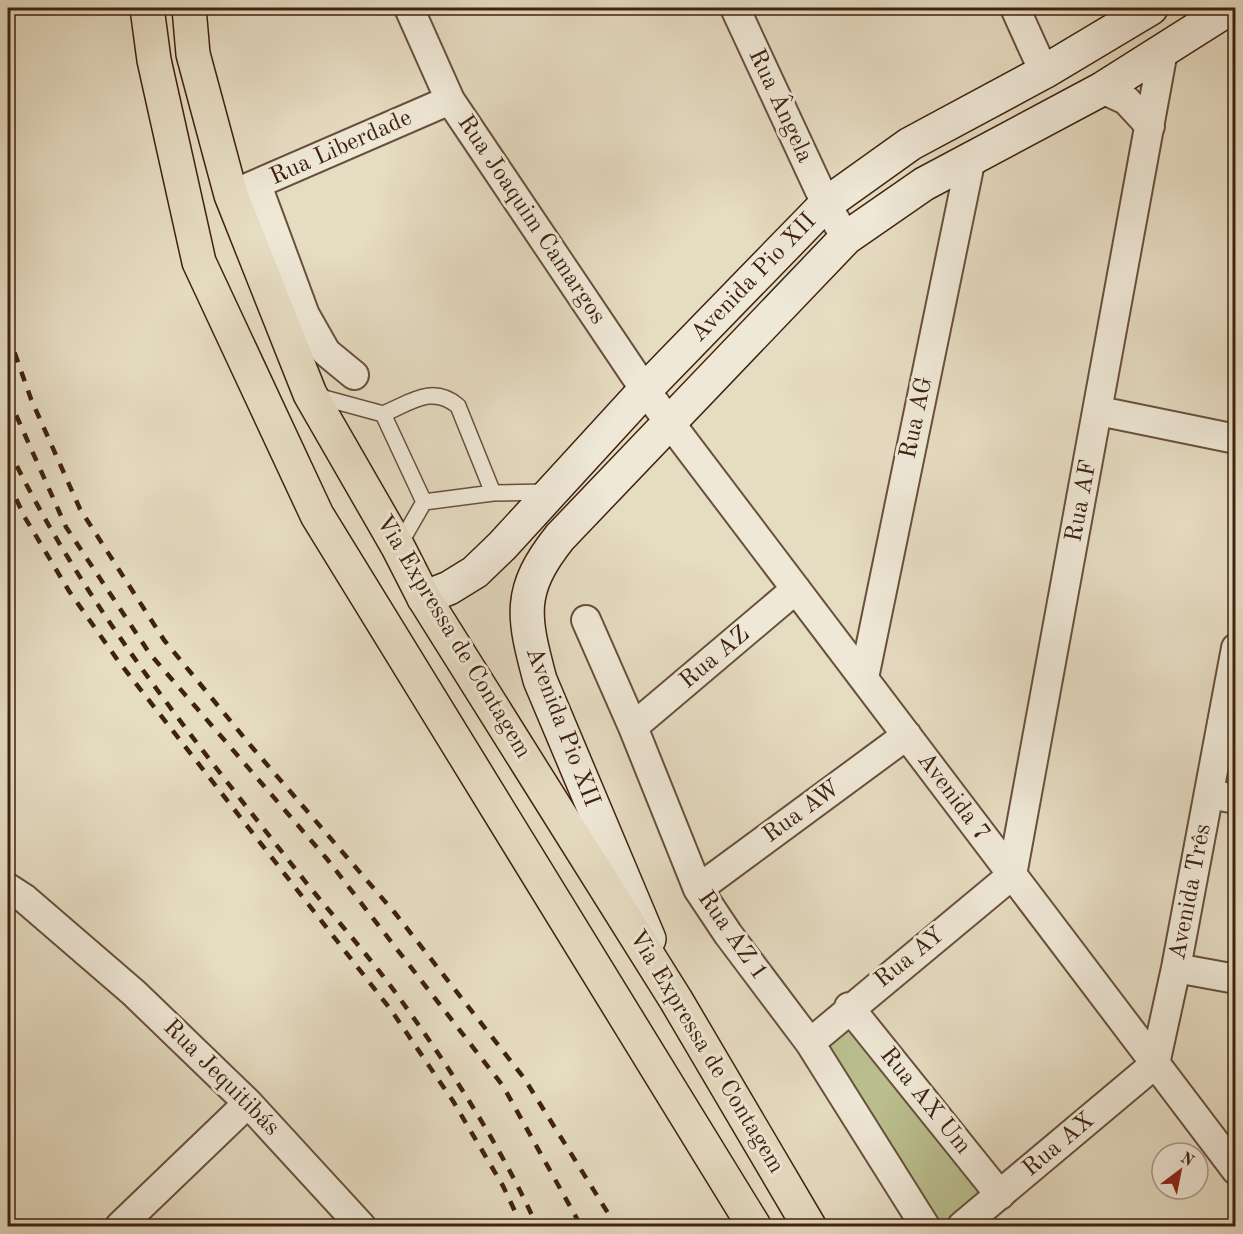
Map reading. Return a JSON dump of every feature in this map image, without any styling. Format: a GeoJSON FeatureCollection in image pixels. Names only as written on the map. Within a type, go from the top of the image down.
{"type":"FeatureCollection","features":[{"type":"Feature","properties":{"kind":"highway","name":"Via Expressa de Contagem"},"geometry":{"type":"LineString","coordinates":[[147,8],[154,60],[199,262],[318,515],[754,1227]]}},
{"type":"Feature","properties":{"kind":"highway","name":"Via Expressa de Contagem"},"geometry":{"type":"LineString","coordinates":[[189,8],[194,54],[244,190],[310,394],[398,547],[424,598],[676,1000],[809,1227]]}},
{"type":"Feature","properties":{"kind":"main road","name":"Avenida Pio XII"},"geometry":{"type":"LineString","coordinates":[[424,598],[449,588],[475,572],[645,390],[826,204],[910,144],[1044,72],[1151,8]]}},
{"type":"Feature","properties":{"kind":"main road","name":"Avenida Pio XII"},"geometry":{"type":"LineString","coordinates":[[676,1000],[540,680],[528,635],[525,606],[532,580],[543,558],[560,537],[846,238],[924,184],[1102,89],[1230,8]]}},
{"type":"Feature","properties":{"kind":"street","name":"Rua Joaquim Camargos"},"geometry":{"type":"LineString","coordinates":[[409,8],[450,100],[645,390],[671,423]]}},
{"type":"Feature","properties":{"kind":"street","name":"Rua Ângela"},"geometry":{"type":"LineString","coordinates":[[735,8],[826,204]]}},
{"type":"Feature","properties":{"kind":"street"},"geometry":{"type":"LineString","coordinates":[[1016,8],[1044,72]]}},
{"type":"Feature","properties":{"kind":"street","name":"Rua AF"},"geometry":{"type":"LineString","coordinates":[[1012,875],[1099,411],[1163,51]]}},
{"type":"Feature","properties":{"kind":"street"},"geometry":{"type":"LineString","coordinates":[[1102,89],[1126,100],[1150,126]]}},
{"type":"Feature","properties":{"kind":"street","name":"Rua Liberdade"},"geometry":{"type":"LineString","coordinates":[[244,190],[450,100]]}},
{"type":"Feature","properties":{"kind":"street","name":"Rua AG"},"geometry":{"type":"LineString","coordinates":[[864,678],[971,158]]}},
{"type":"Feature","properties":{"kind":"street"},"geometry":{"type":"LineString","coordinates":[[244,190],[305,315],[326,352],[354,375]]}},
{"type":"Feature","properties":{"kind":"street","name":"Avenida Pio XII"},"geometry":{"type":"LineString","coordinates":[[826,204],[846,238]]}},
{"type":"Feature","properties":{"kind":"street"},"geometry":{"type":"LineString","coordinates":[[1099,411],[1236,439]]}},
{"type":"Feature","properties":{"kind":"street","name":"Avenida 7"},"geometry":{"type":"LineString","coordinates":[[671,423],[1233,1165]]}},
{"type":"Feature","properties":{"kind":"street","name":"Rua AZ"},"geometry":{"type":"LineString","coordinates":[[633,727],[796,589]]}},
{"type":"Feature","properties":{"kind":"street","name":"Rua AZ 1"},"geometry":{"type":"LineString","coordinates":[[586,620],[633,727],[698,889],[728,934],[810,1043],[925,1227]]}},
{"type":"Feature","properties":{"kind":"street","name":"Avenida Três"},"geometry":{"type":"LineString","coordinates":[[1155,1064],[1176,968],[1222,796],[1236,648]]}},
{"type":"Feature","properties":{"kind":"street","name":"Rua AW"},"geometry":{"type":"LineString","coordinates":[[698,889],[907,735]]}},
{"type":"Feature","properties":{"kind":"street","name":"Rua AY"},"geometry":{"type":"LineString","coordinates":[[810,1043],[849,1007],[1012,875]]}},
{"type":"Feature","properties":{"kind":"street","name":"Rua Jequitibás"},"geometry":{"type":"LineString","coordinates":[[8,888],[26,899],[70,940],[134,993],[248,1102],[361,1227]]}},
{"type":"Feature","properties":{"kind":"street","name":"Rua Jequitibás"},"geometry":{"type":"LineString","coordinates":[[8,907],[70,940]]}},
{"type":"Feature","properties":{"kind":"street"},"geometry":{"type":"LineString","coordinates":[[1176,968],[1236,979]]}},
{"type":"Feature","properties":{"kind":"street","name":"Rua AX Um"},"geometry":{"type":"LineString","coordinates":[[849,1007],[1000,1195]]}},
{"type":"Feature","properties":{"kind":"street","name":"Rua AX"},"geometry":{"type":"LineString","coordinates":[[962,1227],[1155,1064]]}},
{"type":"Feature","properties":{"kind":"street"},"geometry":{"type":"LineString","coordinates":[[120,1227],[248,1102]]}},
{"type":"Feature","properties":{"kind":"lane"},"geometry":{"type":"LineString","coordinates":[[310,394],[383,414],[430,394],[447,397],[458,405],[493,493]]}},
{"type":"Feature","properties":{"kind":"lane"},"geometry":{"type":"LineString","coordinates":[[383,414],[424,502]]}},
{"type":"Feature","properties":{"kind":"lane"},"geometry":{"type":"LineString","coordinates":[[424,502],[493,493],[551,492]]}},
{"type":"Feature","properties":{"kind":"lane"},"geometry":{"type":"LineString","coordinates":[[398,547],[424,502]]}},
{"type":"Feature","properties":{"kind":"green space"},"geometry":{"type":"Polygon","coordinates":[[[849,1009],[997,1195],[960,1226],[927,1226],[814,1039],[849,1009]]]}},
{"type":"Feature","properties":{"kind":"railway"},"geometry":{"type":"LineString","coordinates":[[8,334],[31,399],[80,509],[164,640],[251,746],[395,913],[524,1078],[616,1226]]}},
{"type":"Feature","properties":{"kind":"railway"},"geometry":{"type":"LineString","coordinates":[[8,397],[66,527],[150,654],[327,859],[503,1086],[581,1226]]}},
{"type":"Feature","properties":{"kind":"railway"},"geometry":{"type":"LineString","coordinates":[[8,448],[72,564],[146,674],[267,833],[380,973],[440,1057],[476,1111],[537,1226]]}},
{"type":"Feature","properties":{"kind":"railway"},"geometry":{"type":"LineString","coordinates":[[8,481],[24,516],[69,591],[119,662],[391,1010],[453,1101],[503,1186],[522,1226]]}}]}
